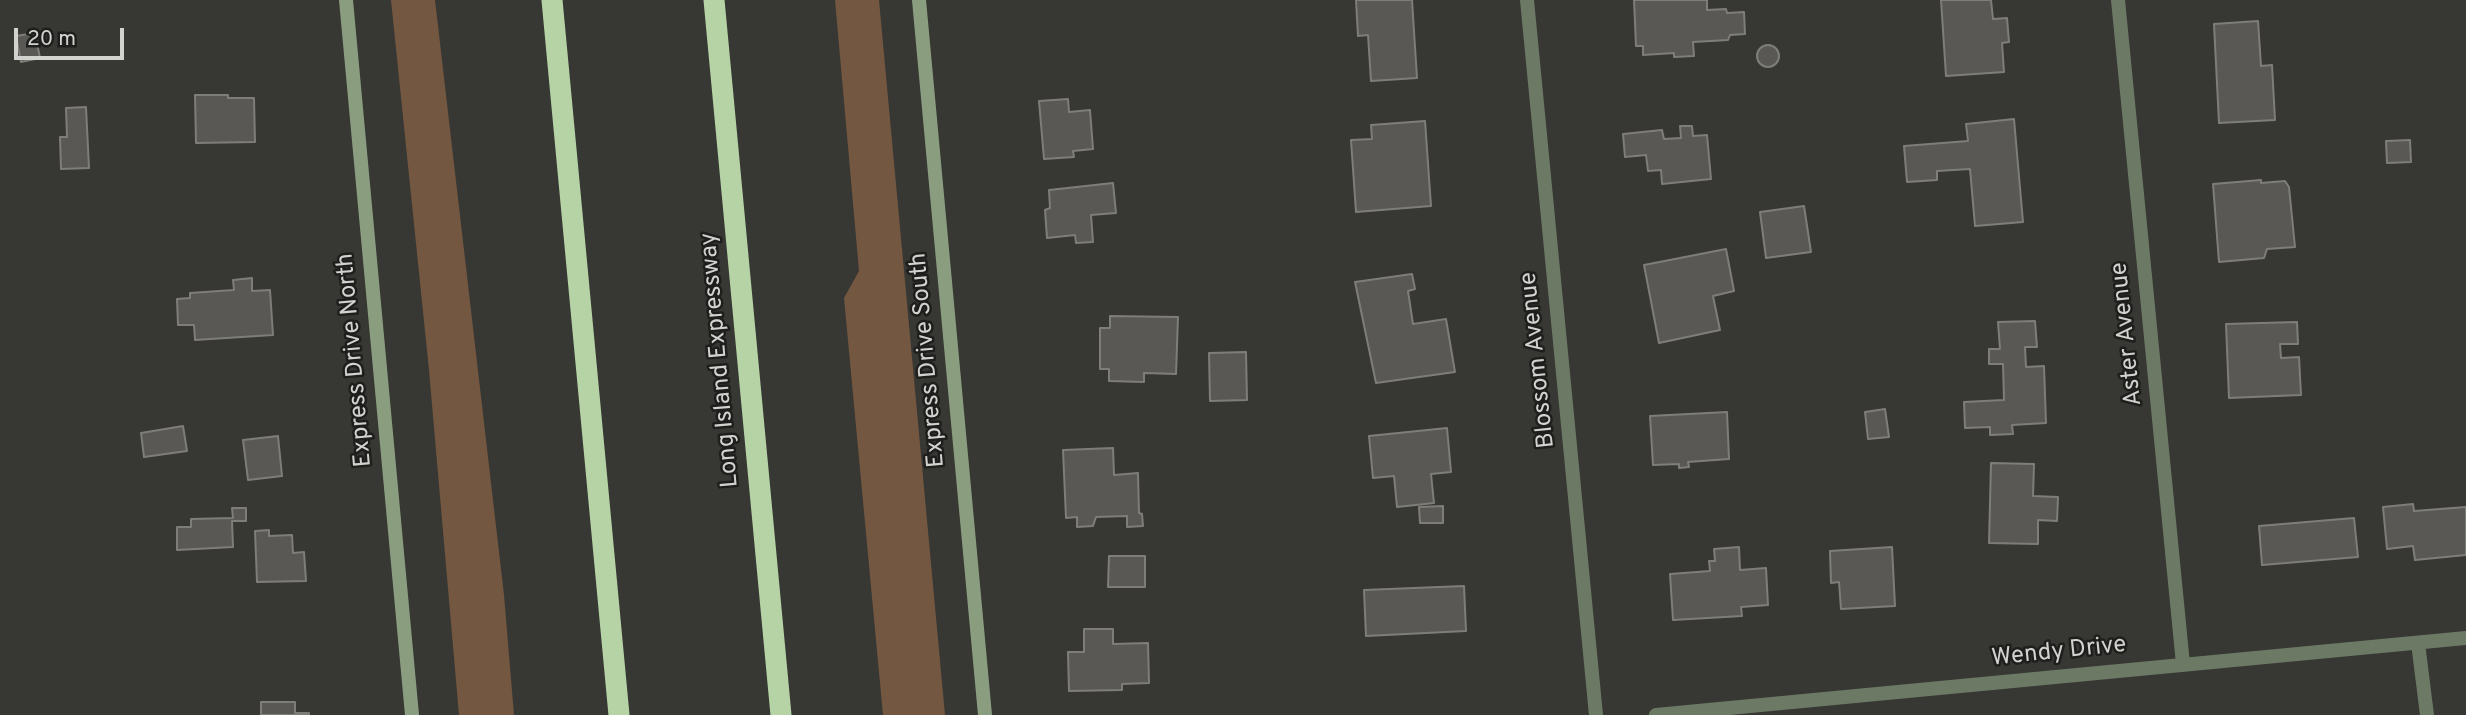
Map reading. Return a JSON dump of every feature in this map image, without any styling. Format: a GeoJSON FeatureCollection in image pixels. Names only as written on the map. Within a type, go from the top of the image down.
{"type":"FeatureCollection","features":[{"type":"Feature","properties":{"kind":"highway"},"geometry":{"type":"LineString","coordinates":[[552,0],[619,715]]}},
{"type":"Feature","properties":{"kind":"highway","name":"Long Island Expressway"},"geometry":{"type":"LineString","coordinates":[[714,0],[781,715]]}},
{"type":"Feature","properties":{"kind":"main road","name":"Express Drive North"},"geometry":{"type":"LineString","coordinates":[[346,0],[412,715]]}},
{"type":"Feature","properties":{"kind":"main road","name":"Express Drive South"},"geometry":{"type":"LineString","coordinates":[[919,0],[985,715]]}},
{"type":"Feature","properties":{"kind":"street","name":"Blossom Avenue"},"geometry":{"type":"LineString","coordinates":[[1527,0],[1596,715]]}},
{"type":"Feature","properties":{"kind":"street","name":"Aster Avenue"},"geometry":{"type":"LineString","coordinates":[[2118,0],[2183,664]]}},
{"type":"Feature","properties":{"kind":"street","name":"Wendy Drive"},"geometry":{"type":"LineString","coordinates":[[1656,715],[2466,638]]}},
{"type":"Feature","properties":{"kind":"street"},"geometry":{"type":"LineString","coordinates":[[2418,643],[2427,715]]}},
{"type":"Feature","properties":{"kind":"shaded area"},"geometry":{"type":"Polygon","coordinates":[[[391,0],[435,0],[504,595],[514,715],[459,715],[429,370],[391,0]]]}},
{"type":"Feature","properties":{"kind":"shaded area"},"geometry":{"type":"Polygon","coordinates":[[[835,0],[879,0],[945,715],[883,715],[844,298],[859,271],[835,0]]]}},
{"type":"Feature","properties":{"kind":"building"},"geometry":{"type":"Polygon","coordinates":[[[1356,0],[1412,0],[1417,78],[1371,81],[1368,35],[1358,36],[1356,0]]]}},
{"type":"Feature","properties":{"kind":"building"},"geometry":{"type":"Polygon","coordinates":[[[1634,0],[1707,0],[1707,10],[1744,12],[1745,34],[1730,35],[1728,40],[1693,42],[1694,56],[1674,57],[1674,53],[1643,55],[1643,46],[1636,46],[1634,0]]]}},
{"type":"Feature","properties":{"kind":"building"},"geometry":{"type":"Polygon","coordinates":[[[1941,0],[1991,0],[1993,19],[2007,18],[2009,42],[2002,43],[2004,72],[1946,76],[1941,0]]]}},
{"type":"Feature","properties":{"kind":"building"},"geometry":{"type":"Polygon","coordinates":[[[2258,21],[2261,66],[2272,65],[2275,120],[2219,123],[2214,24],[2258,21]]]}},
{"type":"Feature","properties":{"kind":"building"},"geometry":{"type":"Polygon","coordinates":[[[35,33],[40,58],[21,62],[16,36],[35,33]]]}},
{"type":"Feature","properties":{"kind":"building"},"geometry":{"type":"Polygon","coordinates":[[[1768,45],[1776,48],[1779,56],[1776,64],[1768,67],[1760,64],[1757,56],[1760,48],[1768,45]]]}},
{"type":"Feature","properties":{"kind":"building"},"geometry":{"type":"Polygon","coordinates":[[[195,95],[254,98],[255,142],[196,143],[195,95]]]}},
{"type":"Feature","properties":{"kind":"building"},"geometry":{"type":"Polygon","coordinates":[[[1068,99],[1069,112],[1090,110],[1093,149],[1073,151],[1074,157],[1044,159],[1039,101],[1068,99]]]}},
{"type":"Feature","properties":{"kind":"building"},"geometry":{"type":"Polygon","coordinates":[[[86,107],[89,168],[61,169],[60,137],[67,137],[66,108],[86,107]]]}},
{"type":"Feature","properties":{"kind":"building"},"geometry":{"type":"Polygon","coordinates":[[[2014,119],[2023,222],[1975,226],[1970,169],[1937,171],[1937,180],[1907,182],[1904,146],[1968,141],[1966,124],[2014,119]]]}},
{"type":"Feature","properties":{"kind":"building"},"geometry":{"type":"Polygon","coordinates":[[[1425,121],[1431,206],[1356,212],[1351,140],[1372,139],[1371,125],[1425,121]]]}},
{"type":"Feature","properties":{"kind":"building"},"geometry":{"type":"Polygon","coordinates":[[[1680,126],[1692,126],[1693,136],[1707,135],[1711,179],[1662,184],[1661,170],[1648,171],[1646,155],[1625,157],[1623,134],[1662,130],[1664,139],[1681,138],[1680,126]]]}},
{"type":"Feature","properties":{"kind":"building"},"geometry":{"type":"Polygon","coordinates":[[[2410,140],[2411,162],[2387,163],[2386,141],[2410,140]]]}},
{"type":"Feature","properties":{"kind":"building"},"geometry":{"type":"Polygon","coordinates":[[[2261,180],[2261,183],[2285,181],[2289,187],[2295,247],[2267,249],[2264,258],[2219,262],[2213,184],[2261,180]]]}},
{"type":"Feature","properties":{"kind":"building"},"geometry":{"type":"Polygon","coordinates":[[[1113,183],[1116,213],[1091,215],[1093,242],[1076,243],[1075,235],[1047,238],[1045,210],[1050,208],[1049,190],[1113,183]]]}},
{"type":"Feature","properties":{"kind":"building"},"geometry":{"type":"Polygon","coordinates":[[[1804,206],[1811,252],[1766,258],[1760,212],[1804,206]]]}},
{"type":"Feature","properties":{"kind":"building"},"geometry":{"type":"Polygon","coordinates":[[[1726,249],[1734,291],[1713,296],[1720,330],[1659,343],[1644,265],[1726,249]]]}},
{"type":"Feature","properties":{"kind":"building"},"geometry":{"type":"Polygon","coordinates":[[[1412,274],[1415,289],[1408,291],[1413,324],[1446,319],[1455,372],[1376,383],[1355,282],[1412,274]]]}},
{"type":"Feature","properties":{"kind":"building"},"geometry":{"type":"Polygon","coordinates":[[[252,278],[252,291],[270,290],[273,335],[195,340],[194,325],[178,325],[177,299],[190,298],[190,293],[234,290],[233,280],[252,278]]]}},
{"type":"Feature","properties":{"kind":"building"},"geometry":{"type":"Polygon","coordinates":[[[1110,316],[1178,317],[1176,374],[1144,373],[1144,382],[1109,381],[1109,369],[1100,369],[1100,328],[1110,328],[1110,316]]]}},
{"type":"Feature","properties":{"kind":"building"},"geometry":{"type":"Polygon","coordinates":[[[2035,321],[2037,347],[2025,347],[2026,367],[2044,366],[2046,423],[2012,425],[2013,434],[1990,435],[1990,427],[1965,428],[1964,402],[2004,400],[2003,364],[1989,364],[1989,349],[2000,349],[1998,322],[2035,321]]]}},
{"type":"Feature","properties":{"kind":"building"},"geometry":{"type":"Polygon","coordinates":[[[2297,322],[2298,344],[2280,344],[2281,358],[2299,357],[2301,395],[2229,398],[2226,324],[2297,322]]]}},
{"type":"Feature","properties":{"kind":"building"},"geometry":{"type":"Polygon","coordinates":[[[1246,352],[1247,400],[1210,401],[1209,353],[1246,352]]]}},
{"type":"Feature","properties":{"kind":"building"},"geometry":{"type":"Polygon","coordinates":[[[1885,409],[1889,437],[1868,439],[1865,412],[1885,409]]]}},
{"type":"Feature","properties":{"kind":"building"},"geometry":{"type":"Polygon","coordinates":[[[1727,412],[1729,459],[1688,462],[1689,467],[1679,468],[1679,464],[1653,465],[1650,416],[1727,412]]]}},
{"type":"Feature","properties":{"kind":"building"},"geometry":{"type":"Polygon","coordinates":[[[183,426],[187,451],[144,457],[141,433],[183,426]]]}},
{"type":"Feature","properties":{"kind":"building"},"geometry":{"type":"Polygon","coordinates":[[[1447,428],[1451,472],[1431,474],[1434,503],[1397,507],[1394,476],[1373,478],[1369,436],[1447,428]]]}},
{"type":"Feature","properties":{"kind":"building"},"geometry":{"type":"Polygon","coordinates":[[[278,436],[282,476],[248,480],[243,440],[278,436]]]}},
{"type":"Feature","properties":{"kind":"building"},"geometry":{"type":"Polygon","coordinates":[[[1113,448],[1114,475],[1138,473],[1139,513],[1142,514],[1143,526],[1127,527],[1127,516],[1096,517],[1093,526],[1077,527],[1077,517],[1066,518],[1063,450],[1113,448]]]}},
{"type":"Feature","properties":{"kind":"building"},"geometry":{"type":"Polygon","coordinates":[[[1991,463],[2034,464],[2033,496],[2058,497],[2057,521],[2038,520],[2038,544],[1989,543],[1991,463]]]}},
{"type":"Feature","properties":{"kind":"building"},"geometry":{"type":"Polygon","coordinates":[[[2413,504],[2414,511],[2466,507],[2466,555],[2415,560],[2413,546],[2387,549],[2383,507],[2413,504]]]}},
{"type":"Feature","properties":{"kind":"building"},"geometry":{"type":"Polygon","coordinates":[[[1443,506],[1443,523],[1420,523],[1419,507],[1443,506]]]}},
{"type":"Feature","properties":{"kind":"building"},"geometry":{"type":"Polygon","coordinates":[[[232,508],[246,508],[246,521],[232,521],[233,547],[177,550],[177,527],[191,527],[191,519],[233,518],[232,508]]]}},
{"type":"Feature","properties":{"kind":"building"},"geometry":{"type":"Polygon","coordinates":[[[2354,518],[2358,557],[2262,565],[2259,526],[2354,518]]]}},
{"type":"Feature","properties":{"kind":"building"},"geometry":{"type":"Polygon","coordinates":[[[269,530],[269,536],[292,535],[293,553],[304,552],[306,581],[257,582],[255,531],[269,530]]]}},
{"type":"Feature","properties":{"kind":"building"},"geometry":{"type":"Polygon","coordinates":[[[1739,547],[1740,570],[1766,568],[1768,605],[1741,607],[1742,616],[1673,620],[1670,574],[1710,571],[1709,561],[1715,561],[1714,549],[1739,547]]]}},
{"type":"Feature","properties":{"kind":"building"},"geometry":{"type":"Polygon","coordinates":[[[1892,547],[1895,606],[1841,609],[1839,582],[1831,583],[1830,551],[1892,547]]]}},
{"type":"Feature","properties":{"kind":"building"},"geometry":{"type":"Polygon","coordinates":[[[1109,556],[1145,556],[1145,587],[1108,587],[1109,556]]]}},
{"type":"Feature","properties":{"kind":"building"},"geometry":{"type":"Polygon","coordinates":[[[1464,586],[1466,631],[1366,636],[1364,590],[1464,586]]]}},
{"type":"Feature","properties":{"kind":"building"},"geometry":{"type":"Polygon","coordinates":[[[1084,629],[1113,629],[1113,644],[1148,643],[1149,683],[1122,684],[1122,690],[1069,691],[1068,652],[1084,652],[1084,629]]]}},
{"type":"Feature","properties":{"kind":"building"},"geometry":{"type":"Polygon","coordinates":[[[261,702],[295,702],[295,713],[309,715],[261,715],[261,702]]]}}]}
